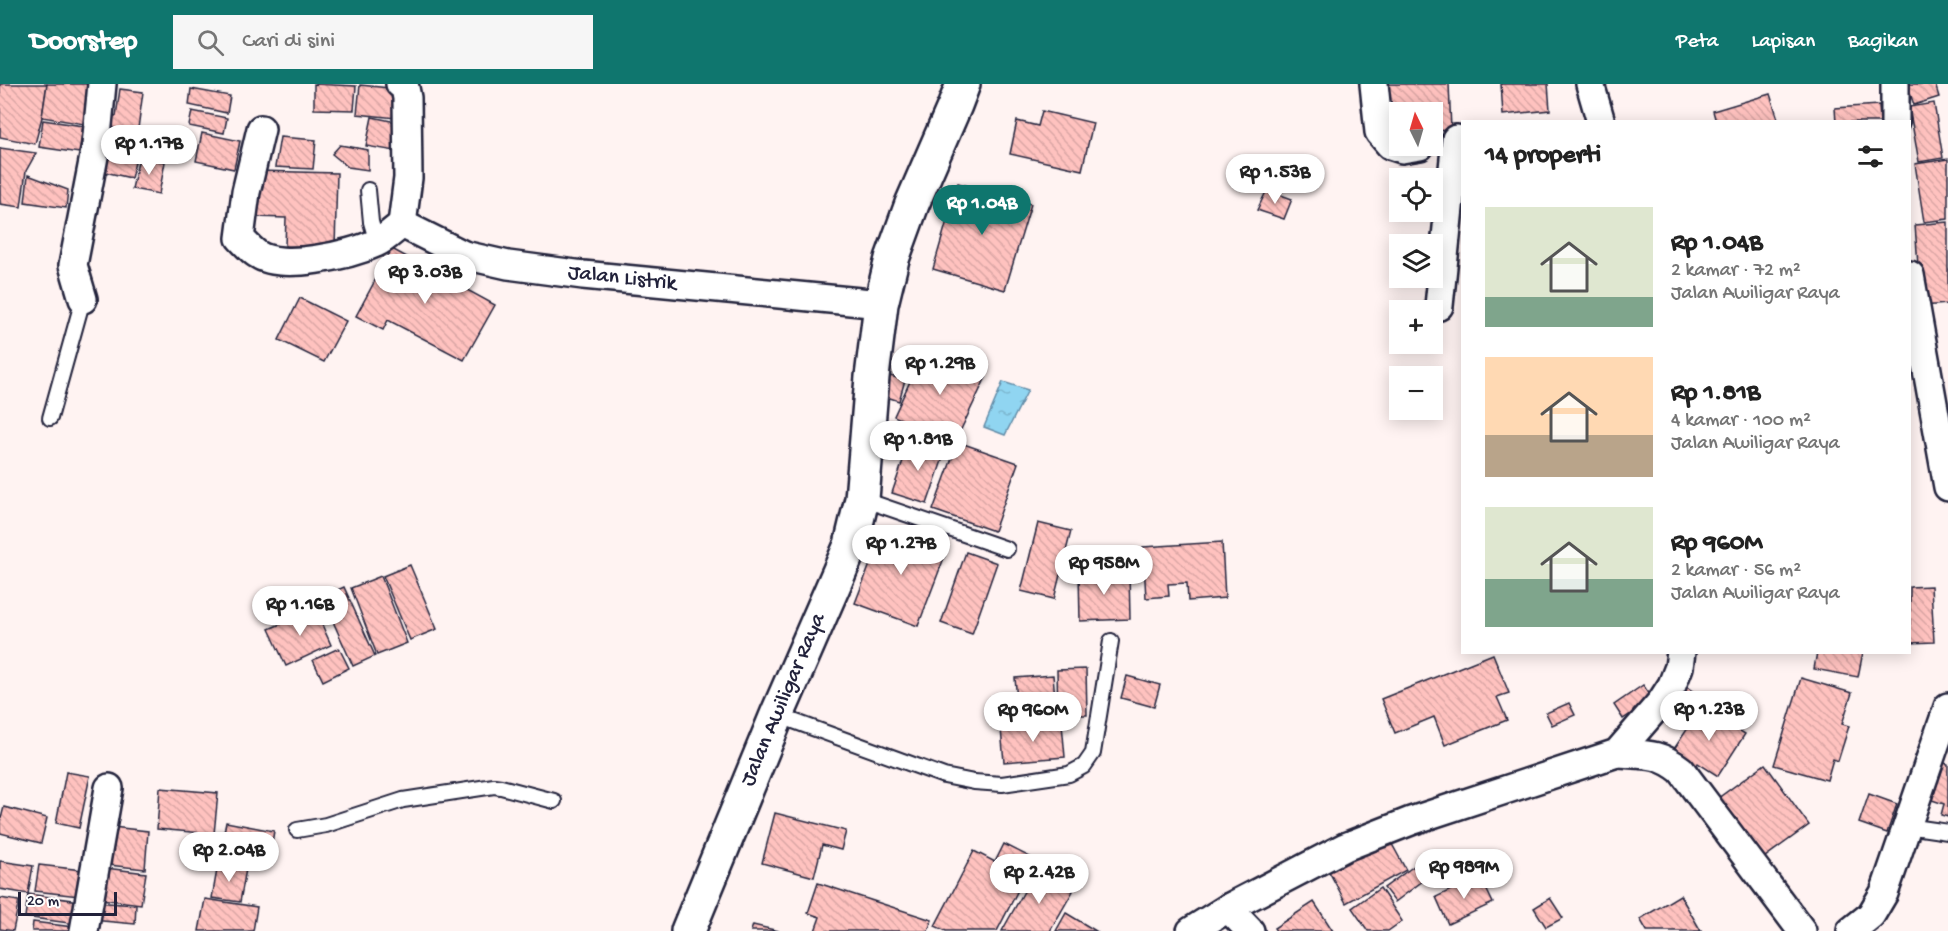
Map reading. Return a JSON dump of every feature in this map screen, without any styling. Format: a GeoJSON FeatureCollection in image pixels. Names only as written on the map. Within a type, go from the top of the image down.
{"type":"FeatureCollection","features":[{"type":"Feature","properties":{"kind":"street"},"geometry":{"type":"LineString","coordinates":[[83,299],[73,265],[96,146],[102,84]]}},
{"type":"Feature","properties":{"kind":"street"},"geometry":{"type":"LineString","coordinates":[[261,129],[246,192],[240,238],[258,255],[280,262],[310,260],[345,253],[377,243],[402,224],[408,178],[406,98],[405,88],[400,84]]}},
{"type":"Feature","properties":{"kind":"street","name":"Jalan Awiligar Raya"},"geometry":{"type":"LineString","coordinates":[[688,931],[777,715],[851,545],[862,499],[872,377],[881,304],[892,259],[908,215],[963,84]]}},
{"type":"Feature","properties":{"kind":"street"},"geometry":{"type":"LineString","coordinates":[[1374,84],[1379,132],[1389,144]]}},
{"type":"Feature","properties":{"kind":"street"},"geometry":{"type":"LineString","coordinates":[[1590,84],[1600,120]]}},
{"type":"Feature","properties":{"kind":"street"},"geometry":{"type":"LineString","coordinates":[[1895,84],[1895,120]]}},
{"type":"Feature","properties":{"kind":"street"},"geometry":{"type":"LineString","coordinates":[[1439,300],[1450,140]]}},
{"type":"Feature","properties":{"kind":"street","name":"Jalan Listrik"},"geometry":{"type":"LineString","coordinates":[[402,224],[464,255],[508,265],[583,275],[881,304]]}},
{"type":"Feature","properties":{"kind":"street"},"geometry":{"type":"LineString","coordinates":[[1911,279],[1946,456],[1948,487]]}},
{"type":"Feature","properties":{"kind":"street"},"geometry":{"type":"LineString","coordinates":[[1617,753],[1661,702],[1672,685],[1679,667],[1681,654]]}},
{"type":"Feature","properties":{"kind":"street"},"geometry":{"type":"LineString","coordinates":[[1851,931],[1870,915],[1884,893],[1948,707]]}},
{"type":"Feature","properties":{"kind":"street"},"geometry":{"type":"LineString","coordinates":[[1191,931],[1228,908],[1345,847],[1421,818],[1617,753],[1655,755],[1681,770],[1802,931]]}},
{"type":"Feature","properties":{"kind":"street"},"geometry":{"type":"LineString","coordinates":[[84,931],[109,788]]}},
{"type":"Feature","properties":{"kind":"street"},"geometry":{"type":"LineString","coordinates":[[1228,908],[1250,931]]}},
{"type":"Feature","properties":{"kind":"lane"},"geometry":{"type":"LineString","coordinates":[[368,190],[371,222],[377,243]]}},
{"type":"Feature","properties":{"kind":"lane"},"geometry":{"type":"LineString","coordinates":[[50,418],[83,299]]}},
{"type":"Feature","properties":{"kind":"lane"},"geometry":{"type":"LineString","coordinates":[[862,499],[1007,549]]}},
{"type":"Feature","properties":{"kind":"lane"},"geometry":{"type":"LineString","coordinates":[[777,715],[944,776],[974,782],[1002,784],[1069,774],[1084,766],[1093,753],[1111,641]]}},
{"type":"Feature","properties":{"kind":"lane"},"geometry":{"type":"LineString","coordinates":[[297,830],[326,825],[403,800],[494,786],[554,801]]}},
{"type":"Feature","properties":{"kind":"lane"},"geometry":{"type":"LineString","coordinates":[[1907,826],[1948,832]]}},
{"type":"Feature","properties":{"kind":"water"},"geometry":{"type":"Polygon","coordinates":[[[1003,382],[1028,390],[1005,435],[984,427],[1003,382]]]}},
{"type":"Feature","properties":{"kind":"building"},"geometry":{"type":"Polygon","coordinates":[[[0,84],[47,84],[35,144],[0,137],[0,84]]]}},
{"type":"Feature","properties":{"kind":"building"},"geometry":{"type":"Polygon","coordinates":[[[47,84],[97,84],[90,125],[42,117],[47,84]]]}},
{"type":"Feature","properties":{"kind":"building"},"geometry":{"type":"Polygon","coordinates":[[[314,84],[356,86],[354,110],[314,109],[314,84]]]}},
{"type":"Feature","properties":{"kind":"building"},"geometry":{"type":"Polygon","coordinates":[[[1389,84],[1449,84],[1451,130],[1443,130],[1443,102],[1390,102],[1389,84]]]}},
{"type":"Feature","properties":{"kind":"building"},"geometry":{"type":"Polygon","coordinates":[[[1501,84],[1548,84],[1550,110],[1503,115],[1501,84]]]}},
{"type":"Feature","properties":{"kind":"building"},"geometry":{"type":"Polygon","coordinates":[[[1907,84],[1935,84],[1939,97],[1914,105],[1907,84]]]}},
{"type":"Feature","properties":{"kind":"building"},"geometry":{"type":"Polygon","coordinates":[[[360,85],[399,89],[396,118],[357,114],[360,85]]]}},
{"type":"Feature","properties":{"kind":"building"},"geometry":{"type":"Polygon","coordinates":[[[120,89],[143,92],[137,136],[105,131],[106,115],[116,116],[120,89]]]}},
{"type":"Feature","properties":{"kind":"building"},"geometry":{"type":"Polygon","coordinates":[[[191,89],[230,96],[227,113],[189,105],[191,89]]]}},
{"type":"Feature","properties":{"kind":"building"},"geometry":{"type":"Polygon","coordinates":[[[1770,94],[1778,120],[1715,120],[1713,111],[1770,94]]]}},
{"type":"Feature","properties":{"kind":"building"},"geometry":{"type":"Polygon","coordinates":[[[1934,103],[1943,158],[1919,162],[1909,107],[1934,103]]]}},
{"type":"Feature","properties":{"kind":"building"},"geometry":{"type":"Polygon","coordinates":[[[1879,105],[1880,120],[1836,120],[1835,108],[1879,105]]]}},
{"type":"Feature","properties":{"kind":"building"},"geometry":{"type":"Polygon","coordinates":[[[192,111],[227,118],[224,133],[189,126],[192,111]]]}},
{"type":"Feature","properties":{"kind":"building"},"geometry":{"type":"Polygon","coordinates":[[[1042,111],[1093,123],[1082,170],[1010,154],[1017,121],[1038,126],[1042,111]]]}},
{"type":"Feature","properties":{"kind":"building"},"geometry":{"type":"Polygon","coordinates":[[[372,117],[401,123],[395,151],[366,146],[372,117]]]}},
{"type":"Feature","properties":{"kind":"building"},"geometry":{"type":"Polygon","coordinates":[[[43,120],[83,126],[79,153],[39,147],[43,120]]]}},
{"type":"Feature","properties":{"kind":"building"},"geometry":{"type":"Polygon","coordinates":[[[202,133],[240,141],[234,169],[196,161],[202,133]]]}},
{"type":"Feature","properties":{"kind":"building"},"geometry":{"type":"Polygon","coordinates":[[[280,137],[316,140],[313,169],[275,167],[280,137]]]}},
{"type":"Feature","properties":{"kind":"building"},"geometry":{"type":"Polygon","coordinates":[[[102,142],[138,151],[131,178],[96,170],[102,142]]]}},
{"type":"Feature","properties":{"kind":"building"},"geometry":{"type":"Polygon","coordinates":[[[340,145],[368,150],[368,170],[348,167],[332,154],[340,145]]]}},
{"type":"Feature","properties":{"kind":"building"},"geometry":{"type":"Polygon","coordinates":[[[0,148],[36,153],[26,171],[21,207],[0,204],[0,148]]]}},
{"type":"Feature","properties":{"kind":"building"},"geometry":{"type":"Polygon","coordinates":[[[139,157],[165,162],[159,194],[132,189],[139,157]]]}},
{"type":"Feature","properties":{"kind":"building"},"geometry":{"type":"Polygon","coordinates":[[[1948,159],[1948,219],[1924,222],[1915,164],[1948,159]]]}},
{"type":"Feature","properties":{"kind":"building"},"geometry":{"type":"Polygon","coordinates":[[[257,171],[337,173],[335,247],[285,246],[286,218],[256,217],[257,171]]]}},
{"type":"Feature","properties":{"kind":"building"},"geometry":{"type":"Polygon","coordinates":[[[28,175],[68,190],[66,208],[25,202],[28,175]]]}},
{"type":"Feature","properties":{"kind":"building"},"geometry":{"type":"Polygon","coordinates":[[[958,183],[1031,204],[1005,290],[933,269],[958,183]]]}},
{"type":"Feature","properties":{"kind":"building"},"geometry":{"type":"Polygon","coordinates":[[[1267,190],[1292,199],[1284,219],[1257,210],[1267,190]]]}},
{"type":"Feature","properties":{"kind":"building"},"geometry":{"type":"Polygon","coordinates":[[[1948,222],[1948,304],[1921,306],[1915,225],[1948,222]]]}},
{"type":"Feature","properties":{"kind":"building"},"geometry":{"type":"Polygon","coordinates":[[[392,249],[495,305],[464,360],[388,320],[383,330],[356,316],[392,249]]]}},
{"type":"Feature","properties":{"kind":"building"},"geometry":{"type":"Polygon","coordinates":[[[300,298],[346,321],[324,362],[279,340],[300,298]]]}},
{"type":"Feature","properties":{"kind":"building"},"geometry":{"type":"Polygon","coordinates":[[[925,349],[986,377],[954,444],[894,416],[925,349]]]}},
{"type":"Feature","properties":{"kind":"building"},"geometry":{"type":"Polygon","coordinates":[[[890,376],[905,380],[899,401],[884,396],[890,376]]]}},
{"type":"Feature","properties":{"kind":"building"},"geometry":{"type":"Polygon","coordinates":[[[910,440],[945,452],[927,504],[892,493],[910,440]]]}},
{"type":"Feature","properties":{"kind":"building"},"geometry":{"type":"Polygon","coordinates":[[[958,442],[1018,463],[994,531],[933,510],[958,442]]]}},
{"type":"Feature","properties":{"kind":"building"},"geometry":{"type":"Polygon","coordinates":[[[1038,523],[1071,531],[1054,599],[1021,591],[1038,523]]]}},
{"type":"Feature","properties":{"kind":"building"},"geometry":{"type":"Polygon","coordinates":[[[885,526],[947,550],[918,626],[855,603],[885,526]]]}},
{"type":"Feature","properties":{"kind":"building"},"geometry":{"type":"Polygon","coordinates":[[[1222,542],[1225,598],[1188,601],[1187,583],[1168,584],[1169,596],[1146,598],[1143,547],[1222,542]]]}},
{"type":"Feature","properties":{"kind":"building"},"geometry":{"type":"Polygon","coordinates":[[[966,552],[997,563],[972,634],[941,623],[966,552]]]}},
{"type":"Feature","properties":{"kind":"building"},"geometry":{"type":"Polygon","coordinates":[[[410,565],[437,629],[410,640],[383,576],[410,565]]]}},
{"type":"Feature","properties":{"kind":"building"},"geometry":{"type":"Polygon","coordinates":[[[1129,571],[1130,619],[1080,621],[1079,573],[1129,571]]]}},
{"type":"Feature","properties":{"kind":"building"},"geometry":{"type":"Polygon","coordinates":[[[381,576],[407,643],[377,655],[351,588],[381,576]]]}},
{"type":"Feature","properties":{"kind":"building"},"geometry":{"type":"Polygon","coordinates":[[[1931,586],[1934,642],[1911,643],[1911,587],[1931,586]]]}},
{"type":"Feature","properties":{"kind":"building"},"geometry":{"type":"Polygon","coordinates":[[[344,587],[375,656],[353,666],[322,597],[344,587]]]}},
{"type":"Feature","properties":{"kind":"building"},"geometry":{"type":"Polygon","coordinates":[[[315,609],[331,645],[286,666],[269,629],[315,609]]]}},
{"type":"Feature","properties":{"kind":"building"},"geometry":{"type":"Polygon","coordinates":[[[339,648],[349,668],[323,681],[313,660],[339,648]]]}},
{"type":"Feature","properties":{"kind":"building"},"geometry":{"type":"Polygon","coordinates":[[[1493,654],[1509,693],[1497,697],[1507,720],[1445,745],[1434,717],[1395,733],[1381,699],[1493,654]]]}},
{"type":"Feature","properties":{"kind":"building"},"geometry":{"type":"Polygon","coordinates":[[[1817,654],[1863,654],[1858,677],[1814,669],[1817,654]]]}},
{"type":"Feature","properties":{"kind":"building"},"geometry":{"type":"Polygon","coordinates":[[[1086,669],[1087,715],[1058,715],[1057,670],[1086,669]]]}},
{"type":"Feature","properties":{"kind":"building"},"geometry":{"type":"Polygon","coordinates":[[[1053,675],[1057,721],[1000,726],[997,702],[1017,700],[1015,678],[1053,675]]]}},
{"type":"Feature","properties":{"kind":"building"},"geometry":{"type":"Polygon","coordinates":[[[1127,676],[1160,685],[1154,707],[1121,698],[1127,676]]]}},
{"type":"Feature","properties":{"kind":"building"},"geometry":{"type":"Polygon","coordinates":[[[1801,678],[1852,693],[1842,724],[1849,726],[1838,761],[1833,759],[1827,780],[1774,765],[1801,678]]]}},
{"type":"Feature","properties":{"kind":"building"},"geometry":{"type":"Polygon","coordinates":[[[1643,685],[1653,699],[1623,719],[1614,705],[1643,685]]]}},
{"type":"Feature","properties":{"kind":"building"},"geometry":{"type":"Polygon","coordinates":[[[1687,687],[1703,699],[1688,718],[1673,706],[1687,687]]]}},
{"type":"Feature","properties":{"kind":"building"},"geometry":{"type":"Polygon","coordinates":[[[1569,703],[1575,715],[1552,725],[1546,713],[1569,703]]]}},
{"type":"Feature","properties":{"kind":"building"},"geometry":{"type":"Polygon","coordinates":[[[1702,707],[1745,734],[1718,776],[1698,763],[1696,767],[1672,752],[1702,707]]]}},
{"type":"Feature","properties":{"kind":"building"},"geometry":{"type":"Polygon","coordinates":[[[1062,724],[1065,757],[1004,762],[1001,729],[1062,724]]]}},
{"type":"Feature","properties":{"kind":"building"},"geometry":{"type":"Polygon","coordinates":[[[1944,763],[1948,764],[1948,817],[1941,815],[1944,804],[1932,800],[1944,763]]]}},
{"type":"Feature","properties":{"kind":"building"},"geometry":{"type":"Polygon","coordinates":[[[1765,764],[1809,825],[1754,865],[1710,804],[1765,764]]]}},
{"type":"Feature","properties":{"kind":"building"},"geometry":{"type":"Polygon","coordinates":[[[66,772],[90,776],[79,828],[56,823],[66,772]]]}},
{"type":"Feature","properties":{"kind":"building"},"geometry":{"type":"Polygon","coordinates":[[[160,788],[218,793],[214,834],[157,829],[160,788]]]}},
{"type":"Feature","properties":{"kind":"building"},"geometry":{"type":"Polygon","coordinates":[[[1869,794],[1897,804],[1887,833],[1859,823],[1869,794]]]}},
{"type":"Feature","properties":{"kind":"building"},"geometry":{"type":"Polygon","coordinates":[[[4,807],[47,818],[41,843],[0,833],[4,807]]]}},
{"type":"Feature","properties":{"kind":"building"},"geometry":{"type":"Polygon","coordinates":[[[775,813],[846,831],[841,850],[822,845],[814,877],[762,863],[775,813]]]}},
{"type":"Feature","properties":{"kind":"building"},"geometry":{"type":"Polygon","coordinates":[[[226,822],[274,831],[268,866],[219,858],[226,822]]]}},
{"type":"Feature","properties":{"kind":"building"},"geometry":{"type":"Polygon","coordinates":[[[103,826],[148,831],[145,869],[99,864],[103,826]]]}},
{"type":"Feature","properties":{"kind":"building"},"geometry":{"type":"Polygon","coordinates":[[[1386,833],[1406,870],[1346,903],[1326,866],[1386,833]]]}},
{"type":"Feature","properties":{"kind":"building"},"geometry":{"type":"Polygon","coordinates":[[[1004,844],[1034,859],[997,931],[946,931],[935,926],[974,851],[995,862],[1004,844]]]}},
{"type":"Feature","properties":{"kind":"building"},"geometry":{"type":"Polygon","coordinates":[[[0,861],[33,866],[28,894],[0,889],[0,861]]]}},
{"type":"Feature","properties":{"kind":"building"},"geometry":{"type":"Polygon","coordinates":[[[218,864],[246,869],[240,902],[212,898],[218,864]]]}},
{"type":"Feature","properties":{"kind":"building"},"geometry":{"type":"Polygon","coordinates":[[[39,865],[82,870],[79,896],[35,891],[39,865]]]}},
{"type":"Feature","properties":{"kind":"building"},"geometry":{"type":"Polygon","coordinates":[[[1414,866],[1424,880],[1395,902],[1384,888],[1414,866]]]}},
{"type":"Feature","properties":{"kind":"building"},"geometry":{"type":"Polygon","coordinates":[[[97,867],[146,873],[141,904],[93,898],[97,867]]]}},
{"type":"Feature","properties":{"kind":"building"},"geometry":{"type":"Polygon","coordinates":[[[1036,870],[1073,891],[1050,931],[1002,931],[1036,870]]]}},
{"type":"Feature","properties":{"kind":"building"},"geometry":{"type":"Polygon","coordinates":[[[1480,876],[1493,903],[1448,924],[1436,897],[1480,876]]]}},
{"type":"Feature","properties":{"kind":"building"},"geometry":{"type":"Polygon","coordinates":[[[818,883],[932,920],[928,931],[815,931],[820,917],[808,913],[818,883]]]}},
{"type":"Feature","properties":{"kind":"building"},"geometry":{"type":"Polygon","coordinates":[[[1380,888],[1402,921],[1388,931],[1368,931],[1352,908],[1380,888]]]}},
{"type":"Feature","properties":{"kind":"building"},"geometry":{"type":"Polygon","coordinates":[[[28,894],[79,901],[76,924],[25,917],[28,894]]]}},
{"type":"Feature","properties":{"kind":"building"},"geometry":{"type":"Polygon","coordinates":[[[1680,895],[1701,931],[1647,931],[1640,919],[1680,895]]]}},
{"type":"Feature","properties":{"kind":"building"},"geometry":{"type":"Polygon","coordinates":[[[0,898],[19,901],[13,931],[0,929],[0,898]]]}},
{"type":"Feature","properties":{"kind":"building"},"geometry":{"type":"Polygon","coordinates":[[[1550,898],[1563,918],[1546,927],[1534,908],[1550,898]]]}},
{"type":"Feature","properties":{"kind":"building"},"geometry":{"type":"Polygon","coordinates":[[[205,899],[257,907],[253,931],[199,931],[205,899]]]}},
{"type":"Feature","properties":{"kind":"building"},"geometry":{"type":"Polygon","coordinates":[[[93,902],[136,905],[135,924],[92,920],[93,902]]]}},
{"type":"Feature","properties":{"kind":"building"},"geometry":{"type":"Polygon","coordinates":[[[1314,902],[1333,931],[1276,931],[1274,928],[1314,902]]]}},
{"type":"Feature","properties":{"kind":"building"},"geometry":{"type":"Polygon","coordinates":[[[1066,913],[1096,931],[1056,931],[1066,913]]]}},
{"type":"Feature","properties":{"kind":"building"},"geometry":{"type":"Polygon","coordinates":[[[33,922],[73,927],[73,931],[32,931],[33,922]]]}},
{"type":"Feature","properties":{"kind":"building"},"geometry":{"type":"Polygon","coordinates":[[[753,925],[779,931],[751,931],[753,925]]]}}]}
